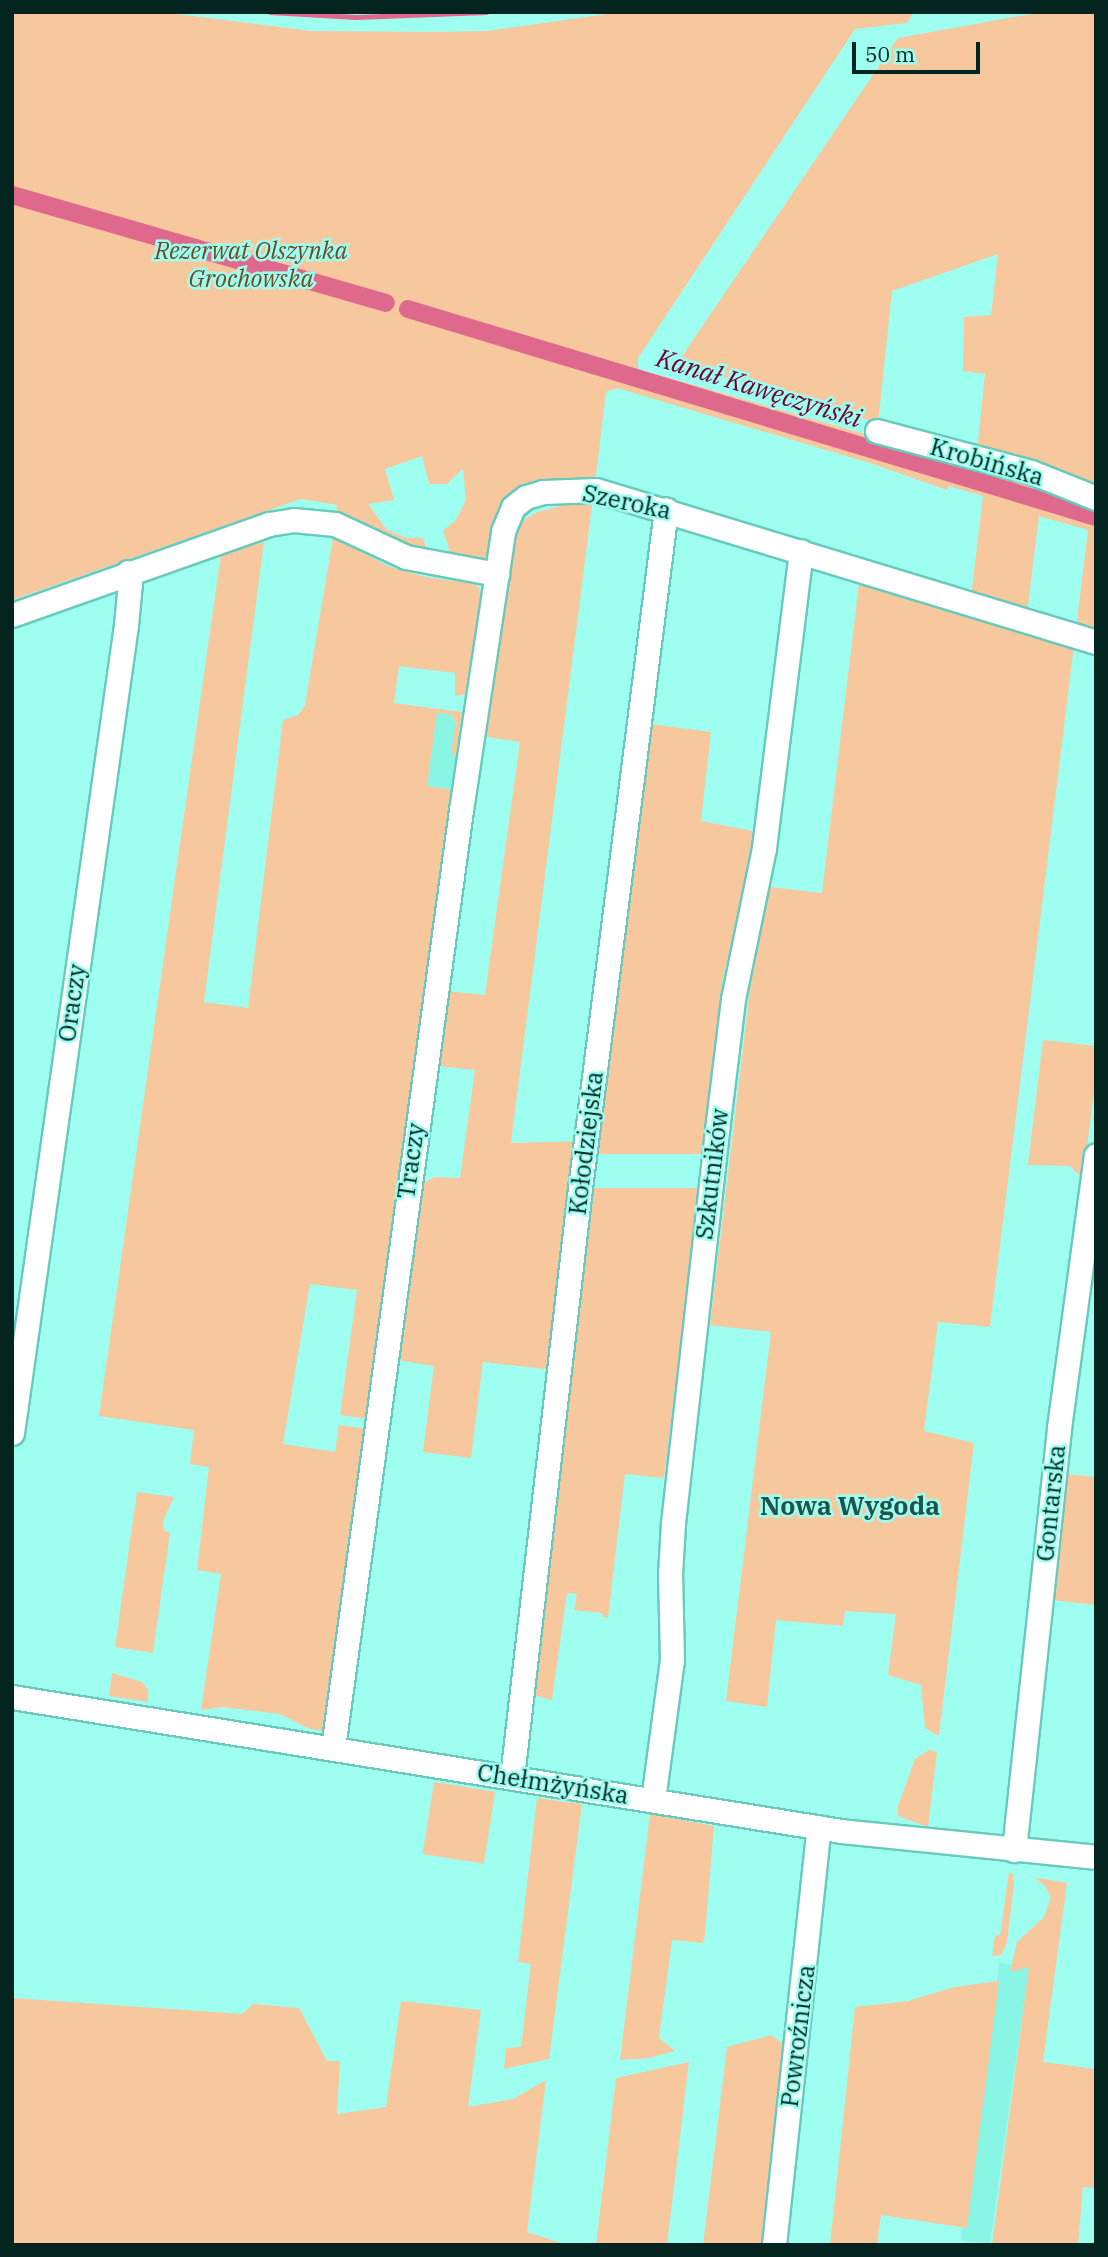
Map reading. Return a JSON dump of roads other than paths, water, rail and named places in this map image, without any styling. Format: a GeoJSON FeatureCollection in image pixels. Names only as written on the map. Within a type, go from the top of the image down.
{"type":"FeatureCollection","features":[{"type":"Feature","properties":{"kind":"street","name":"Krobińska"},"geometry":{"type":"LineString","coordinates":[[877,431],[1031,472],[1096,498]]}},
{"type":"Feature","properties":{"kind":"street","name":"Szeroka"},"geometry":{"type":"LineString","coordinates":[[497,574],[513,507],[526,497],[543,492],[596,490],[666,509],[1096,642]]}},
{"type":"Feature","properties":{"kind":"street","name":"Kołodziejska"},"geometry":{"type":"LineString","coordinates":[[512,1777],[580,1188],[666,509]]}},
{"type":"Feature","properties":{"kind":"street"},"geometry":{"type":"LineString","coordinates":[[12,615],[269,524],[303,519],[344,526],[406,557],[497,574]]}},
{"type":"Feature","properties":{"kind":"street","name":"Szkutników"},"geometry":{"type":"LineString","coordinates":[[653,1800],[672,1660],[670,1576],[674,1523],[717,1130],[733,999],[764,848],[801,551]]}},
{"type":"Feature","properties":{"kind":"street","name":"Oraczy"},"geometry":{"type":"LineString","coordinates":[[12,1433],[127,614],[128,572]]}},
{"type":"Feature","properties":{"kind":"street","name":"Traczy"},"geometry":{"type":"LineString","coordinates":[[333,1748],[422,1081],[497,574]]}},
{"type":"Feature","properties":{"kind":"street","name":"Gontarska"},"geometry":{"type":"LineString","coordinates":[[1014,1850],[1059,1428],[1096,1156]]}},
{"type":"Feature","properties":{"kind":"street","name":"Chełmżyńska"},"geometry":{"type":"LineString","coordinates":[[12,1697],[819,1827],[1096,1857]]}},
{"type":"Feature","properties":{"kind":"street","name":"Powroźnicza"},"geometry":{"type":"LineString","coordinates":[[774,2245],[819,1827]]}},
{"type":"Feature","properties":{"kind":"waterway"},"geometry":{"type":"LineString","coordinates":[[270,12],[356,17],[486,12]]}},
{"type":"Feature","properties":{"kind":"waterway","name":"Kanał Kawęczyński"},"geometry":{"type":"LineString","coordinates":[[12,195],[386,303]]}},
{"type":"Feature","properties":{"kind":"waterway","name":"Kanał Kawęczyński"},"geometry":{"type":"LineString","coordinates":[[408,309],[1096,517]]}},
{"type":"Feature","properties":{"kind":"district","name":"Nowa Wygoda"},"geometry":{"type":"Point","coordinates":[850,1506]}},
{"type":"Feature","properties":{"kind":"park label","name":"Rezerwat Olszynka Grochowska"},"geometry":{"type":"Point","coordinates":[251,265]}}]}
